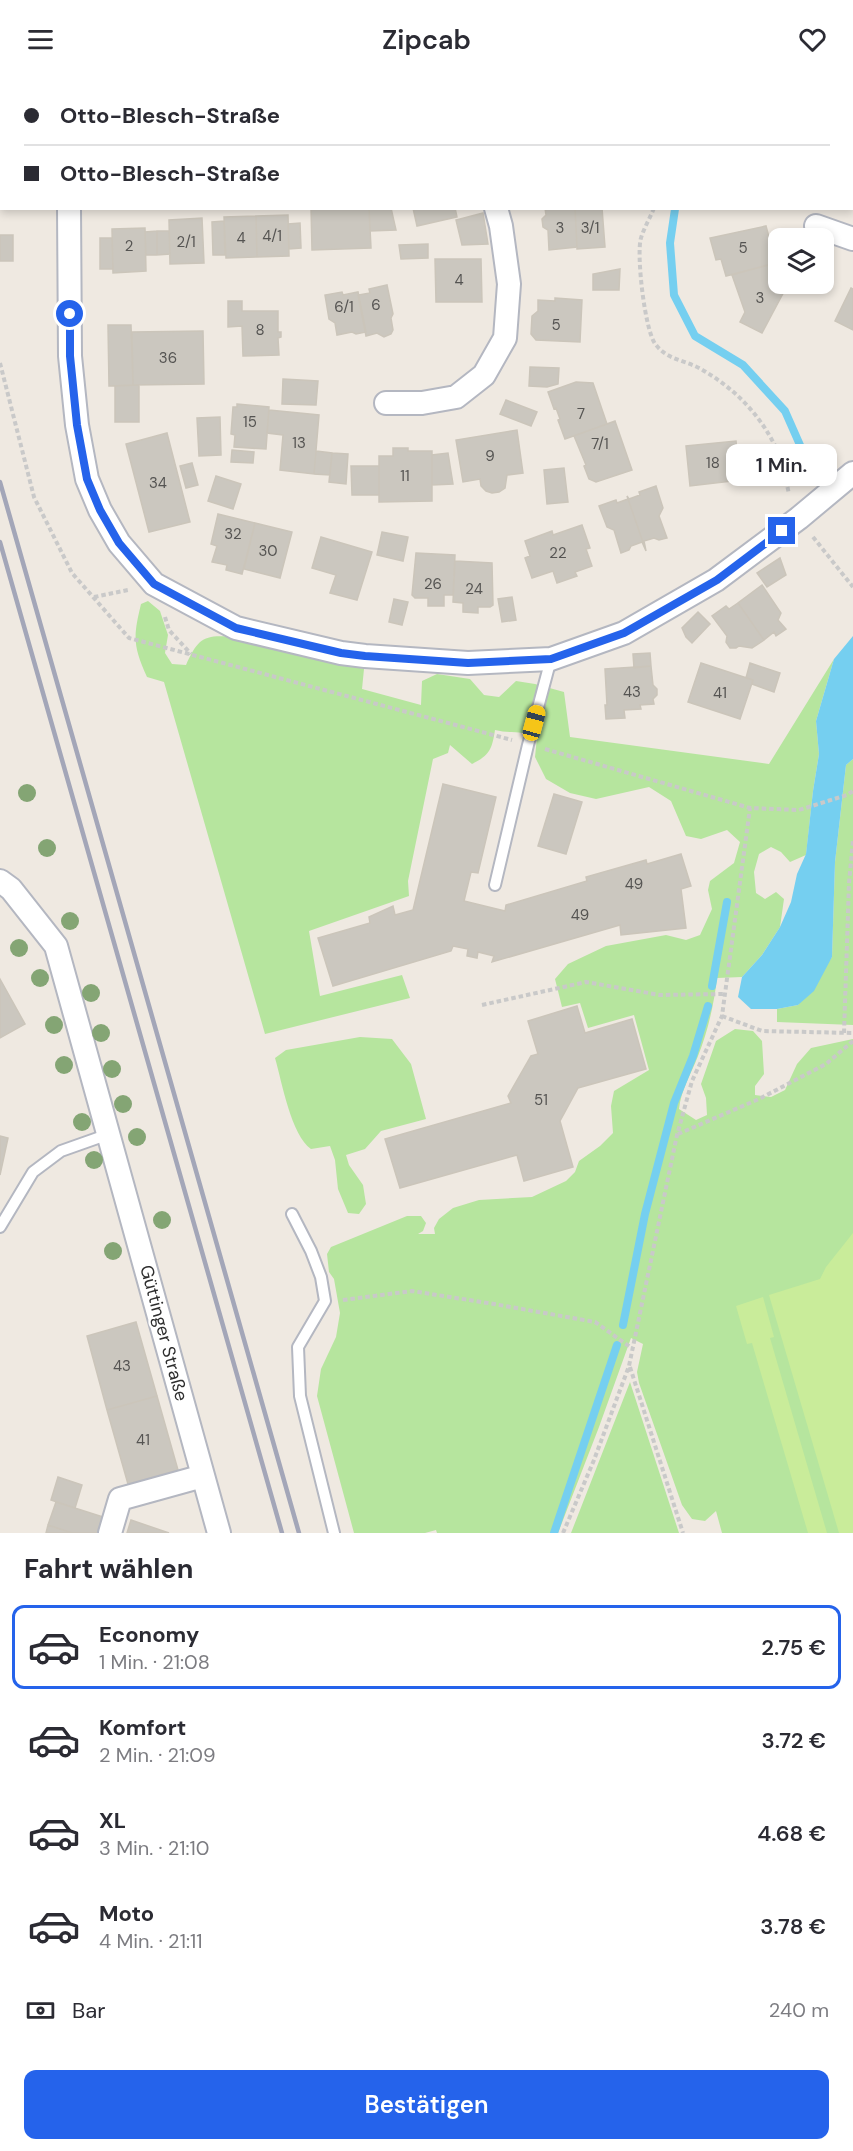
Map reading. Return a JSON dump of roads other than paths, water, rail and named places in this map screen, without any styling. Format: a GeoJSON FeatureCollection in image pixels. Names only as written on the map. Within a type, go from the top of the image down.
{"type":"FeatureCollection","features":[{"type":"Feature","properties":{"kind":"street"},"geometry":{"type":"LineString","coordinates":[[69,210],[70,356],[77,425],[87,479],[100,510],[119,543],[154,584],[236,628],[341,653],[459,663],[551,659],[624,633],[717,580],[799,519],[853,473]]}},
{"type":"Feature","properties":{"kind":"street"},"geometry":{"type":"LineString","coordinates":[[386,403],[422,403],[456,397],[484,375],[505,338],[509,284],[497,210]]}},
{"type":"Feature","properties":{"kind":"street"},"geometry":{"type":"LineString","coordinates":[[816,226],[853,239]]}},
{"type":"Feature","properties":{"kind":"street","name":"Güttinger Straße"},"geometry":{"type":"LineString","coordinates":[[0,881],[11,889],[56,946],[219,1533]]}},
{"type":"Feature","properties":{"kind":"street"},"geometry":{"type":"LineString","coordinates":[[110,1533],[120,1499],[203,1476]]}},
{"type":"Feature","properties":{"kind":"lane"},"geometry":{"type":"LineString","coordinates":[[495,885],[551,659]]}},
{"type":"Feature","properties":{"kind":"lane"},"geometry":{"type":"LineString","coordinates":[[0,1227],[33,1172],[61,1151],[110,1134]]}},
{"type":"Feature","properties":{"kind":"lane"},"geometry":{"type":"LineString","coordinates":[[292,1214],[321,1277],[325,1301],[312,1327],[298,1347],[299,1386],[334,1533]]}},
{"type":"Feature","properties":{"kind":"water"},"geometry":{"type":"Polygon","coordinates":[[[853,636],[853,759],[846,765],[835,862],[832,957],[814,991],[798,1005],[777,1009],[751,1009],[738,997],[742,977],[762,955],[780,927],[791,902],[797,874],[806,854],[819,754],[816,721],[834,659],[853,636]]]}},
{"type":"Feature","properties":{"kind":"waterway"},"geometry":{"type":"LineString","coordinates":[[675,210],[670,243],[674,295],[695,336],[743,365],[785,411],[811,470]]}},
{"type":"Feature","properties":{"kind":"waterway"},"geometry":{"type":"LineString","coordinates":[[712,986],[727,902]]}},
{"type":"Feature","properties":{"kind":"waterway"},"geometry":{"type":"LineString","coordinates":[[623,1325],[645,1214],[674,1103],[693,1056],[708,1006]]}},
{"type":"Feature","properties":{"kind":"waterway"},"geometry":{"type":"LineString","coordinates":[[554,1533],[617,1345]]}},
{"type":"Feature","properties":{"kind":"railway"},"geometry":{"type":"LineString","coordinates":[[0,482],[299,1533]]}},
{"type":"Feature","properties":{"kind":"railway"},"geometry":{"type":"LineString","coordinates":[[0,542],[282,1533]]}}]}
